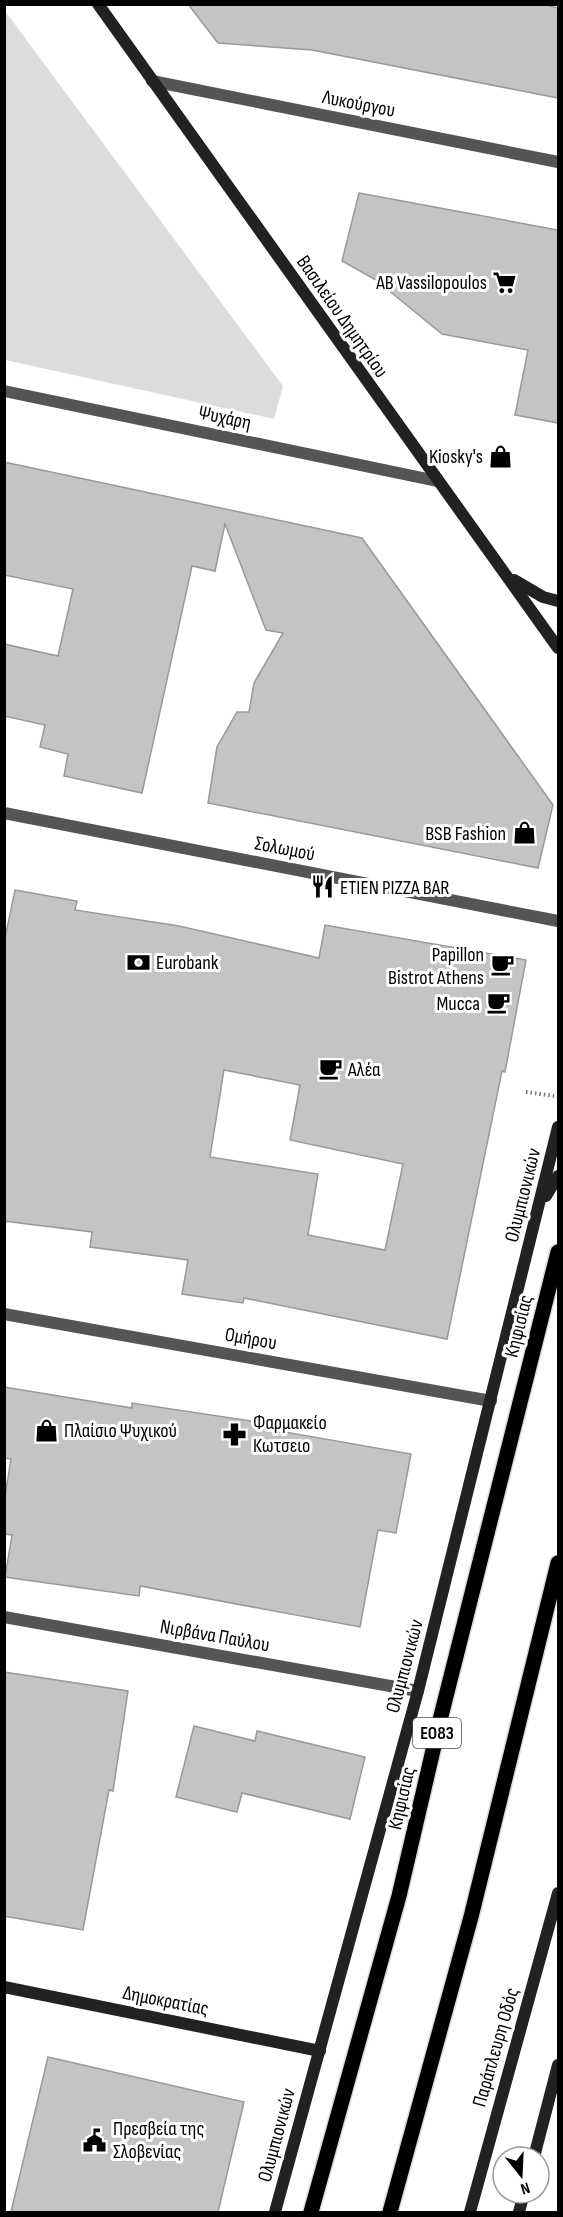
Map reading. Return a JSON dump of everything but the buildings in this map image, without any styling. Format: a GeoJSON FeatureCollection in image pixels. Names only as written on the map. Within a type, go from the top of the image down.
{"type":"FeatureCollection","features":[{"type":"Feature","properties":{"kind":"main road","name":"Κηφισίας"},"geometry":{"type":"LineString","coordinates":[[311,2212],[399,1896],[444,1705],[558,1252]]}},
{"type":"Feature","properties":{"kind":"main road"},"geometry":{"type":"LineString","coordinates":[[390,2212],[471,1917],[558,1563]]}},
{"type":"Feature","properties":{"kind":"street","name":"Βασιλείου Δημητρίου"},"geometry":{"type":"LineString","coordinates":[[98,4],[558,648]]}},
{"type":"Feature","properties":{"kind":"street","name":"Λυκούργου"},"geometry":{"type":"LineString","coordinates":[[152,81],[558,162]]}},
{"type":"Feature","properties":{"kind":"street","name":"Ψυχάρη"},"geometry":{"type":"LineString","coordinates":[[4,391],[437,481]]}},
{"type":"Feature","properties":{"kind":"street"},"geometry":{"type":"LineString","coordinates":[[501,569],[520,586],[543,597],[558,600]]}},
{"type":"Feature","properties":{"kind":"street","name":"Σολωμού"},"geometry":{"type":"LineString","coordinates":[[4,813],[558,921]]}},
{"type":"Feature","properties":{"kind":"street","name":"Ολυμπιονικών"},"geometry":{"type":"LineString","coordinates":[[275,2212],[418,1691],[540,1208],[558,1127]]}},
{"type":"Feature","properties":{"kind":"street"},"geometry":{"type":"LineString","coordinates":[[540,1208],[558,1176]]}},
{"type":"Feature","properties":{"kind":"street","name":"Ομήρου"},"geometry":{"type":"LineString","coordinates":[[4,1314],[491,1401]]}},
{"type":"Feature","properties":{"kind":"street","name":"Νιρβάνα Παύλου"},"geometry":{"type":"LineString","coordinates":[[4,1617],[418,1691]]}},
{"type":"Feature","properties":{"kind":"street","name":"Παράπλευρη Οδός"},"geometry":{"type":"LineString","coordinates":[[470,2212],[558,1893]]}},
{"type":"Feature","properties":{"kind":"street","name":"Δημοκρατίας"},"geometry":{"type":"LineString","coordinates":[[4,1987],[320,2051]]}},
{"type":"Feature","properties":{"kind":"street"},"geometry":{"type":"LineString","coordinates":[[537,2145],[558,2065]]}},
{"type":"Feature","properties":{"kind":"path"},"geometry":{"type":"LineString","coordinates":[[525,1092],[558,1097]]}},
{"type":"Feature","properties":{"kind":"shaded area"},"geometry":{"type":"Polygon","coordinates":[[[5,11],[283,386],[274,419],[5,360],[5,11]]]}},
{"type":"Feature","properties":{"kind":"place","name":"AB Vassilopoulos"},"geometry":{"type":"Point","coordinates":[505,282]}},
{"type":"Feature","properties":{"kind":"place","name":"Kiosky's"},"geometry":{"type":"Point","coordinates":[501,456]}},
{"type":"Feature","properties":{"kind":"place","name":"BSB Fashion"},"geometry":{"type":"Point","coordinates":[524,833]}},
{"type":"Feature","properties":{"kind":"place","name":"ETIEN PIZZA BAR"},"geometry":{"type":"Point","coordinates":[322,887]}},
{"type":"Feature","properties":{"kind":"place","name":"Eurobank"},"geometry":{"type":"Point","coordinates":[138,962]}},
{"type":"Feature","properties":{"kind":"place","name":"Papillon Bistrot Athens"},"geometry":{"type":"Point","coordinates":[502,965]}},
{"type":"Feature","properties":{"kind":"place","name":"Mucca"},"geometry":{"type":"Point","coordinates":[498,1003]}},
{"type":"Feature","properties":{"kind":"place","name":"Αλέα"},"geometry":{"type":"Point","coordinates":[330,1069]}},
{"type":"Feature","properties":{"kind":"place","name":"Πλαίσιο Ψυχικού"},"geometry":{"type":"Point","coordinates":[46,1430]}},
{"type":"Feature","properties":{"kind":"place","name":"Φαρμακείο Κωτσειο"},"geometry":{"type":"Point","coordinates":[235,1434]}},
{"type":"Feature","properties":{"kind":"place","name":"Πρεσβεία της Σλοβενίας"},"geometry":{"type":"Point","coordinates":[95,2140]}}]}
